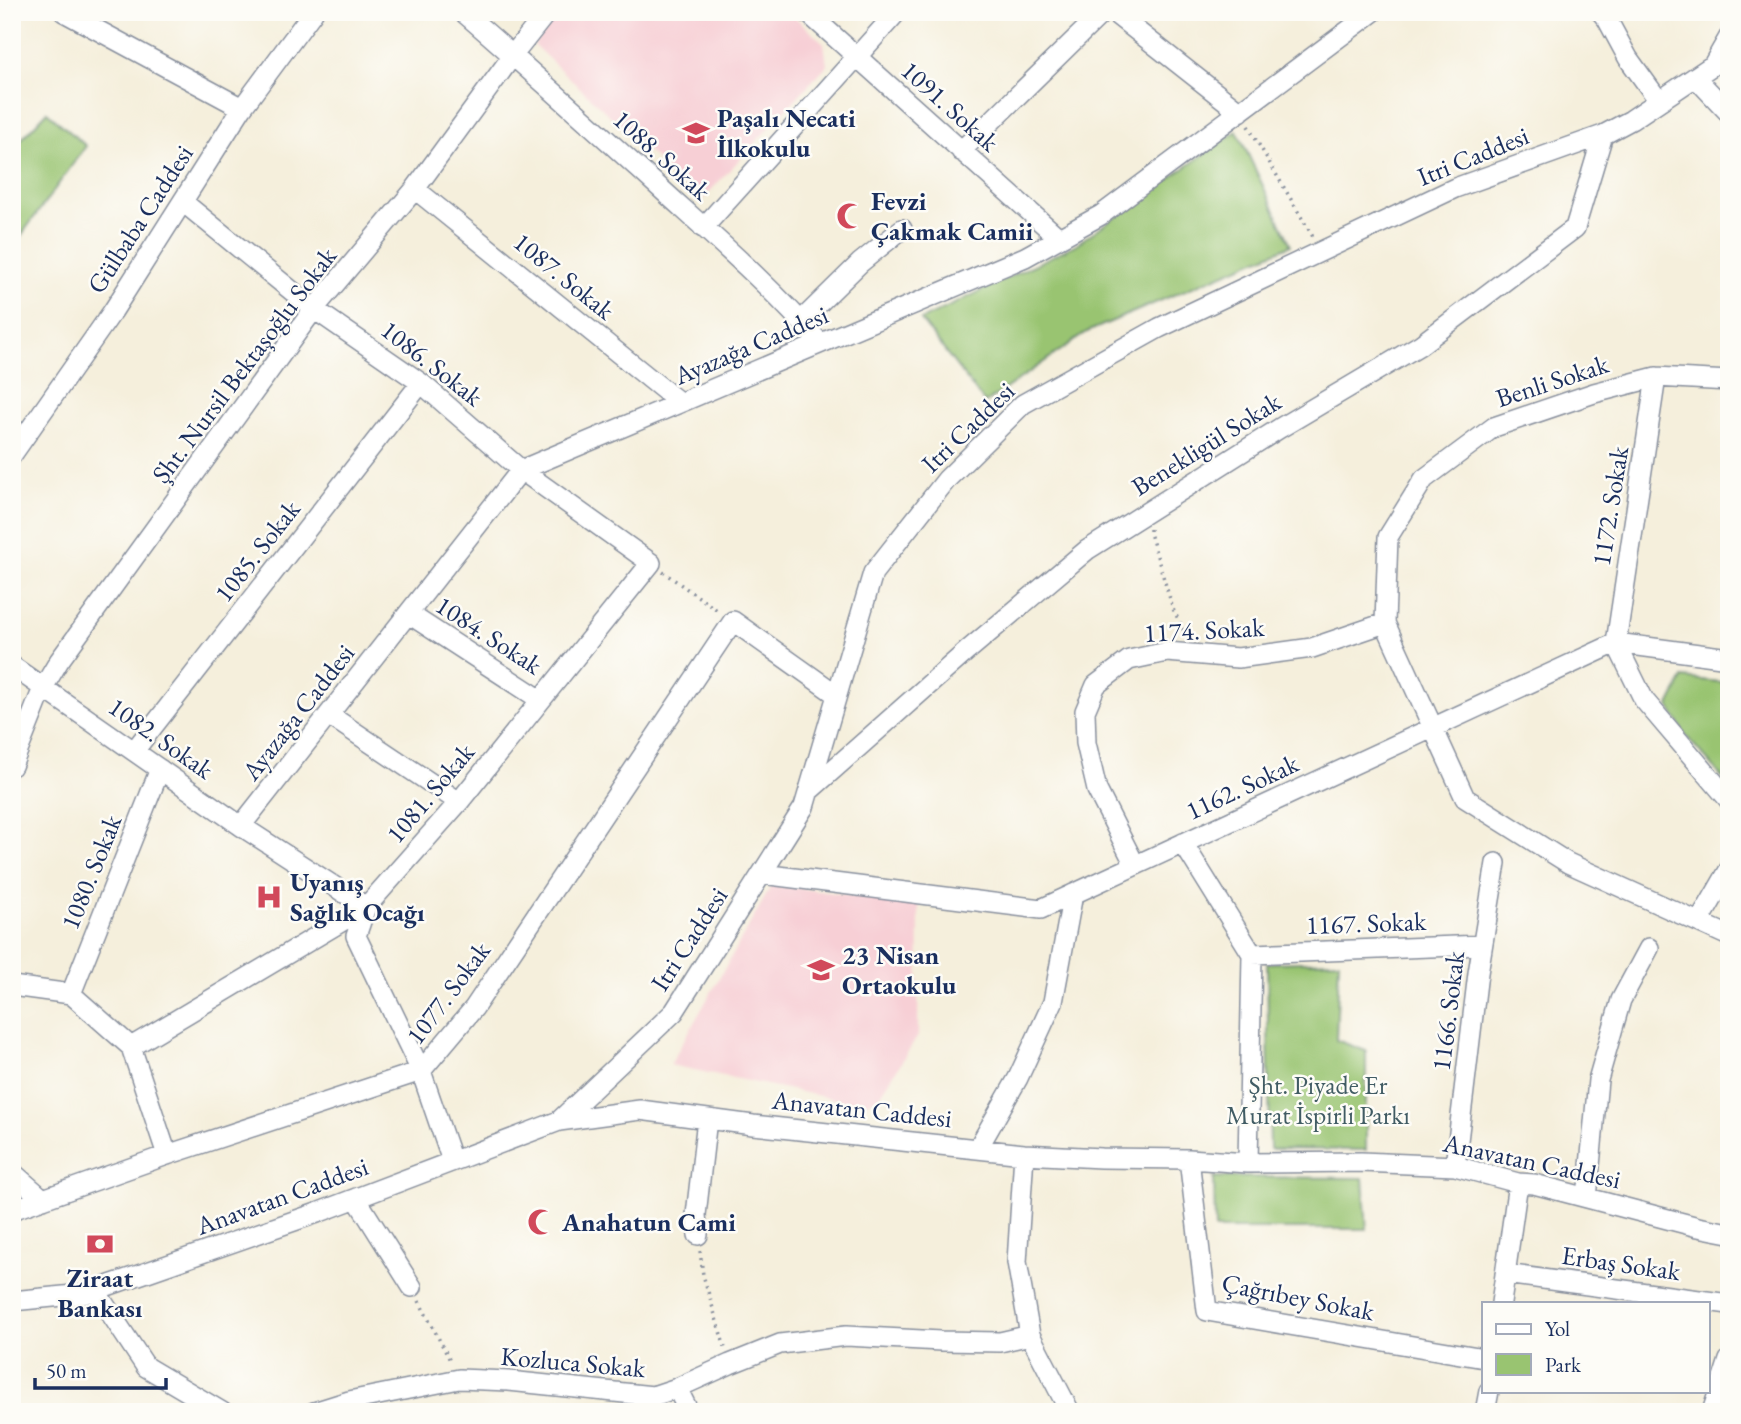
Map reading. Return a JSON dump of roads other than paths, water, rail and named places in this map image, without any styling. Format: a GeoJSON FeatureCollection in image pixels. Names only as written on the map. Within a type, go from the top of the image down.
{"type":"FeatureCollection","features":[{"type":"Feature","properties":{"kind":"street"},"geometry":{"type":"LineString","coordinates":[[64,12],[242,108]]}},
{"type":"Feature","properties":{"kind":"street","name":"Gülbaba Caddesi"},"geometry":{"type":"LineString","coordinates":[[12,455],[113,311],[242,108],[313,12]]}},
{"type":"Feature","properties":{"kind":"street","name":"1088. Sokak"},"geometry":{"type":"LineString","coordinates":[[463,12],[703,228],[801,321],[820,343]]}},
{"type":"Feature","properties":{"kind":"street","name":"Şht. Nursil Bektaşoğlu Sokak"},"geometry":{"type":"LineString","coordinates":[[12,766],[43,688],[59,661],[314,309],[415,189],[547,12]]}},
{"type":"Feature","properties":{"kind":"street","name":"1091. Sokak"},"geometry":{"type":"LineString","coordinates":[[807,12],[1059,238]]}},
{"type":"Feature","properties":{"kind":"street"},"geometry":{"type":"LineString","coordinates":[[703,228],[897,12]]}},
{"type":"Feature","properties":{"kind":"street"},"geometry":{"type":"LineString","coordinates":[[961,151],[1103,12]]}},
{"type":"Feature","properties":{"kind":"street"},"geometry":{"type":"LineString","coordinates":[[1113,12],[1240,112]]}},
{"type":"Feature","properties":{"kind":"street","name":"Ayazağa Caddesi"},"geometry":{"type":"LineString","coordinates":[[241,826],[521,470],[1025,257],[1101,215],[1373,12]]}},
{"type":"Feature","properties":{"kind":"street"},"geometry":{"type":"LineString","coordinates":[[1601,12],[1628,58],[1659,101]]}},
{"type":"Feature","properties":{"kind":"street","name":"Itri Caddesi"},"geometry":{"type":"LineString","coordinates":[[559,1121],[674,1012],[804,807],[873,573],[947,479],[1023,404],[1159,328],[1455,188],[1603,135],[1631,120],[1713,65],[1729,37]]}},
{"type":"Feature","properties":{"kind":"street"},"geometry":{"type":"LineString","coordinates":[[1695,77],[1729,113]]}},
{"type":"Feature","properties":{"kind":"street","name":"Benekligül Sokak"},"geometry":{"type":"LineString","coordinates":[[809,792],[967,651],[1087,550],[1280,428],[1420,345],[1575,228],[1603,135]]}},
{"type":"Feature","properties":{"kind":"street","name":"1087. Sokak"},"geometry":{"type":"LineString","coordinates":[[415,189],[680,403]]}},
{"type":"Feature","properties":{"kind":"street","name":"1086. Sokak"},"geometry":{"type":"LineString","coordinates":[[183,202],[314,309],[421,383],[521,470],[651,563]]}},
{"type":"Feature","properties":{"kind":"street"},"geometry":{"type":"LineString","coordinates":[[801,321],[860,262],[902,229]]}},
{"type":"Feature","properties":{"kind":"street","name":"Benli Sokak"},"geometry":{"type":"LineString","coordinates":[[1729,381],[1656,377],[1594,393],[1494,427],[1424,480],[1388,537],[1385,623],[1465,798],[1568,863],[1729,936]]}},
{"type":"Feature","properties":{"kind":"street","name":"1172. Sokak"},"geometry":{"type":"LineString","coordinates":[[1616,643],[1656,377]]}},
{"type":"Feature","properties":{"kind":"street","name":"1085. Sokak"},"geometry":{"type":"LineString","coordinates":[[134,751],[421,383]]}},
{"type":"Feature","properties":{"kind":"street","name":"1081. Sokak"},"geometry":{"type":"LineString","coordinates":[[131,1047],[366,907],[459,802],[651,563]]}},
{"type":"Feature","properties":{"kind":"street","name":"1084. Sokak"},"geometry":{"type":"LineString","coordinates":[[408,614],[541,700]]}},
{"type":"Feature","properties":{"kind":"street","name":"1077. Sokak"},"geometry":{"type":"LineString","coordinates":[[12,1210],[167,1155],[421,1071],[474,1009],[733,621],[837,695]]}},
{"type":"Feature","properties":{"kind":"street","name":"1174. Sokak"},"geometry":{"type":"LineString","coordinates":[[1135,865],[1097,790],[1086,743],[1084,712],[1096,685],[1129,660],[1167,652],[1238,658],[1312,648],[1385,623]]}},
{"type":"Feature","properties":{"kind":"street"},"geometry":{"type":"LineString","coordinates":[[1616,643],[1729,659]]}},
{"type":"Feature","properties":{"kind":"street"},"geometry":{"type":"LineString","coordinates":[[1616,643],[1644,700],[1729,800]]}},
{"type":"Feature","properties":{"kind":"street","name":"1162. Sokak"},"geometry":{"type":"LineString","coordinates":[[762,874],[1041,909],[1616,643]]}},
{"type":"Feature","properties":{"kind":"street","name":"1082. Sokak"},"geometry":{"type":"LineString","coordinates":[[12,666],[241,826],[366,907]]}},
{"type":"Feature","properties":{"kind":"street"},"geometry":{"type":"LineString","coordinates":[[329,715],[459,802]]}},
{"type":"Feature","properties":{"kind":"street","name":"1080. Sokak"},"geometry":{"type":"LineString","coordinates":[[71,994],[160,769]]}},
{"type":"Feature","properties":{"kind":"street"},"geometry":{"type":"LineString","coordinates":[[1183,843],[1252,954],[1248,1163]]}},
{"type":"Feature","properties":{"kind":"street","name":"1166. Sokak"},"geometry":{"type":"LineString","coordinates":[[1455,1166],[1478,973],[1496,863]]}},
{"type":"Feature","properties":{"kind":"street"},"geometry":{"type":"LineString","coordinates":[[1699,922],[1729,870]]}},
{"type":"Feature","properties":{"kind":"street"},"geometry":{"type":"LineString","coordinates":[[978,1148],[1018,1078],[1053,1002],[1073,894]]}},
{"type":"Feature","properties":{"kind":"street"},"geometry":{"type":"LineString","coordinates":[[366,907],[356,936],[421,1071],[452,1161]]}},
{"type":"Feature","properties":{"kind":"street","name":"1167. Sokak"},"geometry":{"type":"LineString","coordinates":[[1252,954],[1482,945]]}},
{"type":"Feature","properties":{"kind":"street"},"geometry":{"type":"LineString","coordinates":[[1587,1198],[1598,1080],[1621,1000],[1649,948]]}},
{"type":"Feature","properties":{"kind":"street"},"geometry":{"type":"LineString","coordinates":[[12,986],[71,994],[131,1047],[167,1155]]}},
{"type":"Feature","properties":{"kind":"street","name":"Anavatan Caddesi"},"geometry":{"type":"LineString","coordinates":[[12,1301],[83,1294],[356,1198],[559,1121],[640,1110],[1024,1154],[1248,1163],[1362,1162],[1455,1166],[1729,1233]]}},
{"type":"Feature","properties":{"kind":"street"},"geometry":{"type":"LineString","coordinates":[[698,1235],[696,1215],[707,1119]]}},
{"type":"Feature","properties":{"kind":"street"},"geometry":{"type":"LineString","coordinates":[[1024,1154],[1017,1262],[1030,1335],[1070,1412]]}},
{"type":"Feature","properties":{"kind":"street","name":"Çağrıbey Sokak"},"geometry":{"type":"LineString","coordinates":[[1189,1159],[1207,1311],[1482,1358]]}},
{"type":"Feature","properties":{"kind":"street"},"geometry":{"type":"LineString","coordinates":[[12,1172],[43,1199]]}},
{"type":"Feature","properties":{"kind":"street"},"geometry":{"type":"LineString","coordinates":[[1501,1302],[1518,1183]]}},
{"type":"Feature","properties":{"kind":"street"},"geometry":{"type":"LineString","coordinates":[[356,1198],[412,1287]]}},
{"type":"Feature","properties":{"kind":"street","name":"Erbaş Sokak"},"geometry":{"type":"LineString","coordinates":[[1505,1274],[1729,1304]]}},
{"type":"Feature","properties":{"kind":"street"},"geometry":{"type":"LineString","coordinates":[[95,1290],[146,1367],[222,1412]]}},
{"type":"Feature","properties":{"kind":"street","name":"Kozluca Sokak"},"geometry":{"type":"LineString","coordinates":[[314,1412],[349,1401],[459,1379],[509,1381],[653,1396],[780,1344],[846,1335],[1000,1342],[1030,1335]]}},
{"type":"Feature","properties":{"kind":"street"},"geometry":{"type":"LineString","coordinates":[[1712,1412],[1729,1360]]}},
{"type":"Feature","properties":{"kind":"street"},"geometry":{"type":"LineString","coordinates":[[677,1388],[689,1412]]}},
{"type":"Feature","properties":{"kind":"street"},"geometry":{"type":"LineString","coordinates":[[1486,1412],[1489,1392]]}},
{"type":"Feature","properties":{"kind":"place","name":"Paşalı Necati İlkokulu"},"geometry":{"type":"Point","coordinates":[696,133]}},
{"type":"Feature","properties":{"kind":"place","name":"Fevzi Çakmak Camii"},"geometry":{"type":"Point","coordinates":[850,216]}},
{"type":"Feature","properties":{"kind":"place","name":"Uyanış Sağlık Ocağı"},"geometry":{"type":"Point","coordinates":[269,897]}},
{"type":"Feature","properties":{"kind":"place","name":"23 Nisan Ortaokulu"},"geometry":{"type":"Point","coordinates":[821,970]}},
{"type":"Feature","properties":{"kind":"place","name":"Anahatun Cami"},"geometry":{"type":"Point","coordinates":[541,1222]}},
{"type":"Feature","properties":{"kind":"place","name":"Ziraat Bankası"},"geometry":{"type":"Point","coordinates":[100,1244]}},
{"type":"Feature","properties":{"kind":"park label","name":"Şht. Piyade Er Murat İspirli Parkı"},"geometry":{"type":"Point","coordinates":[1318,1100]}}]}
